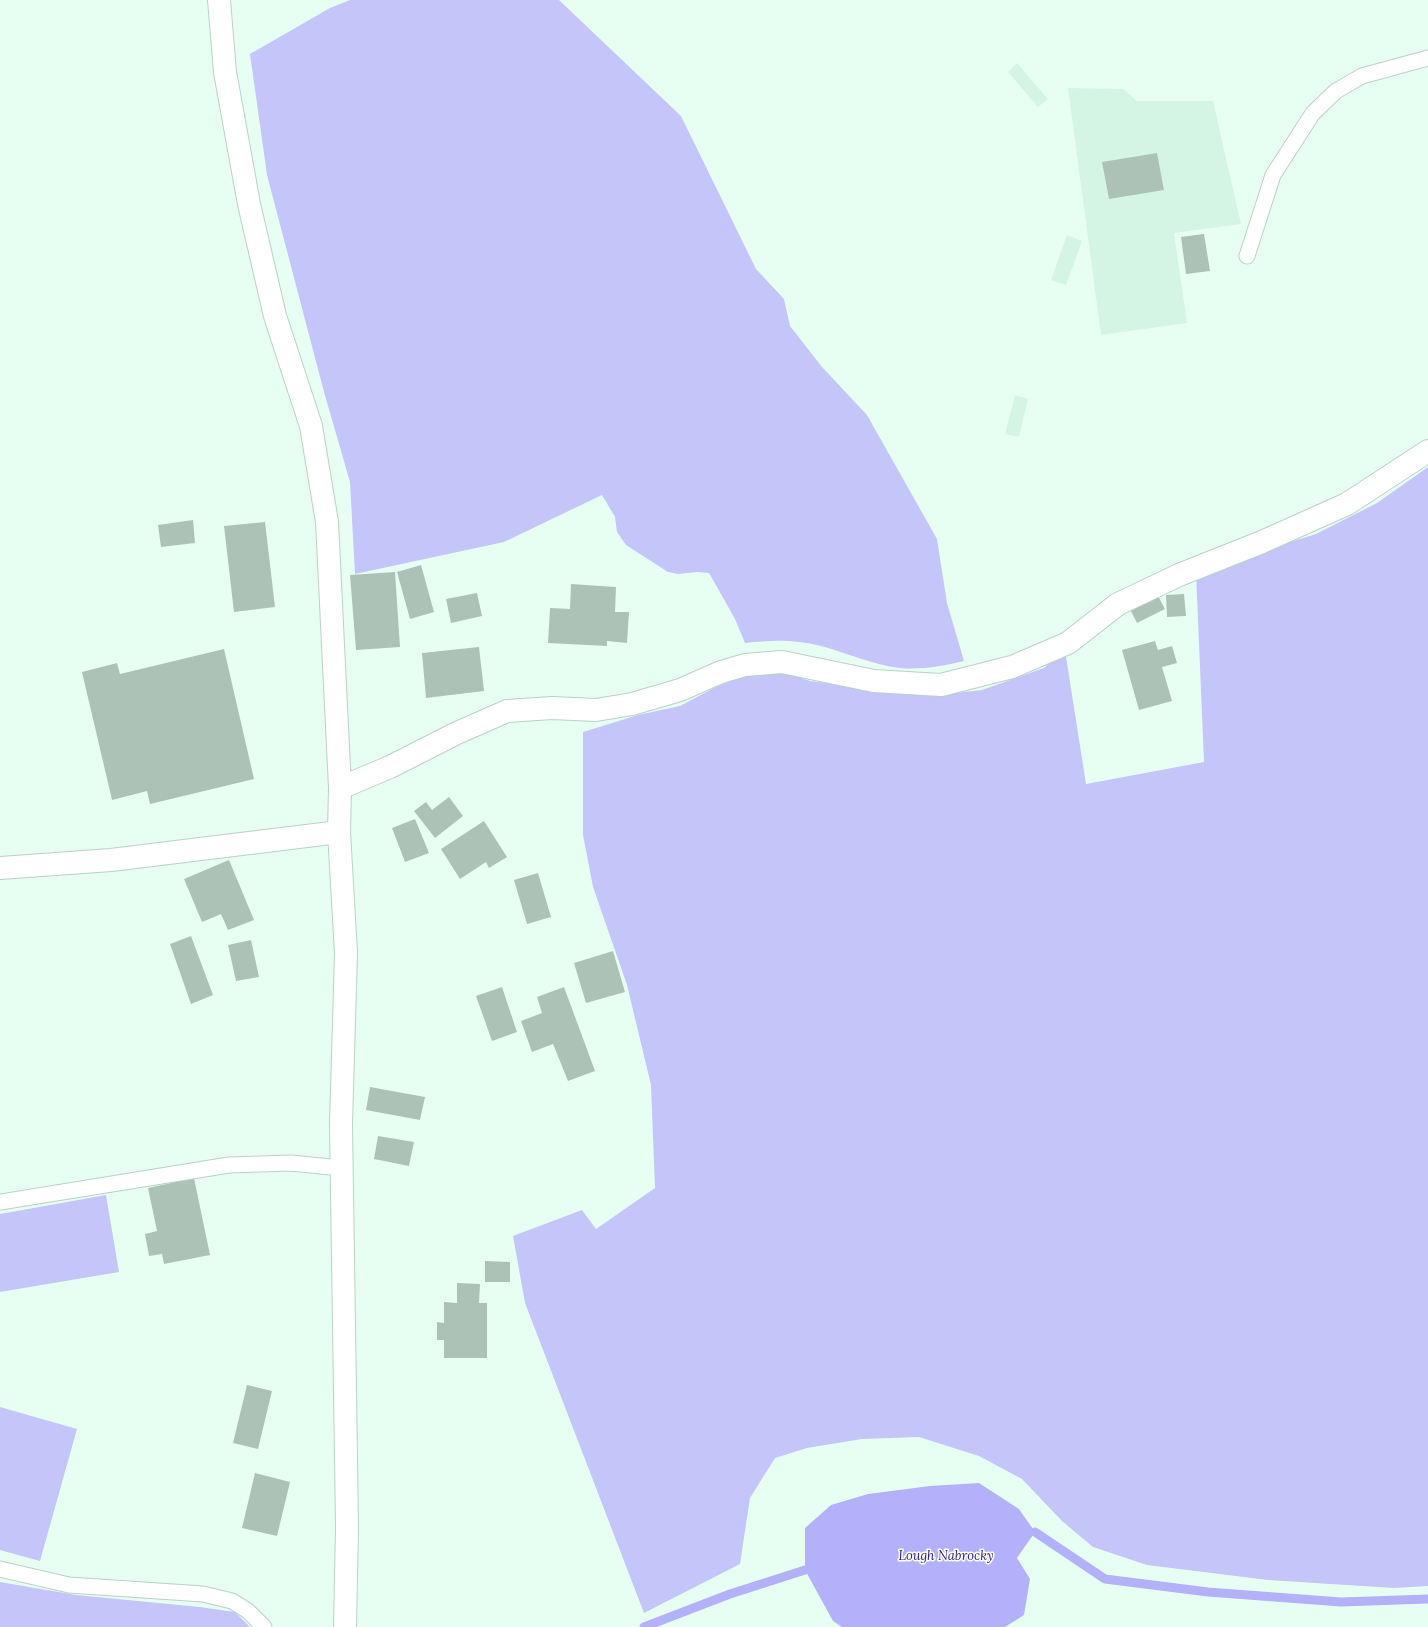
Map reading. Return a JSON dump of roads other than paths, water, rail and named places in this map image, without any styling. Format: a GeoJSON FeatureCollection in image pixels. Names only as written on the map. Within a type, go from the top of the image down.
{"type":"FeatureCollection","features":[{"type":"Feature","properties":{"kind":"street"},"geometry":{"type":"LineString","coordinates":[[219,0],[225,72],[249,204],[275,316],[311,426],[327,522],[340,788],[339,832],[346,953],[341,1168],[347,1527],[345,1627]]}},
{"type":"Feature","properties":{"kind":"street"},"geometry":{"type":"LineString","coordinates":[[340,788],[390,767],[457,733],[507,711],[552,708],[596,710],[632,704],[680,690],[721,672],[745,665],[782,662],[874,681],[941,685],[1012,667],[1068,643],[1118,604],[1179,575],[1262,542],[1347,504],[1428,451]]}},
{"type":"Feature","properties":{"kind":"street"},"geometry":{"type":"LineString","coordinates":[[0,868],[111,860],[339,832]]}},
{"type":"Feature","properties":{"kind":"lane"},"geometry":{"type":"LineString","coordinates":[[1247,256],[1273,175],[1313,113],[1336,91],[1362,76],[1428,58]]}},
{"type":"Feature","properties":{"kind":"lane"},"geometry":{"type":"LineString","coordinates":[[0,1202],[229,1165],[291,1163],[341,1168]]}},
{"type":"Feature","properties":{"kind":"lane"},"geometry":{"type":"LineString","coordinates":[[0,1569],[69,1585],[203,1594],[232,1601],[248,1611],[264,1627]]}},
{"type":"Feature","properties":{"kind":"water","name":"Lough Nabrocky"},"geometry":{"type":"Polygon","coordinates":[[[979,1483],[1019,1509],[1035,1532],[1017,1558],[1030,1579],[1024,1615],[1005,1627],[842,1627],[833,1621],[805,1570],[805,1528],[831,1505],[868,1494],[930,1486],[979,1483]]]}},
{"type":"Feature","properties":{"kind":"waterway"},"geometry":{"type":"LineString","coordinates":[[1035,1532],[1105,1579],[1208,1592],[1341,1602],[1428,1599]]}},
{"type":"Feature","properties":{"kind":"waterway"},"geometry":{"type":"LineString","coordinates":[[644,1627],[730,1594],[805,1570]]}}]}
